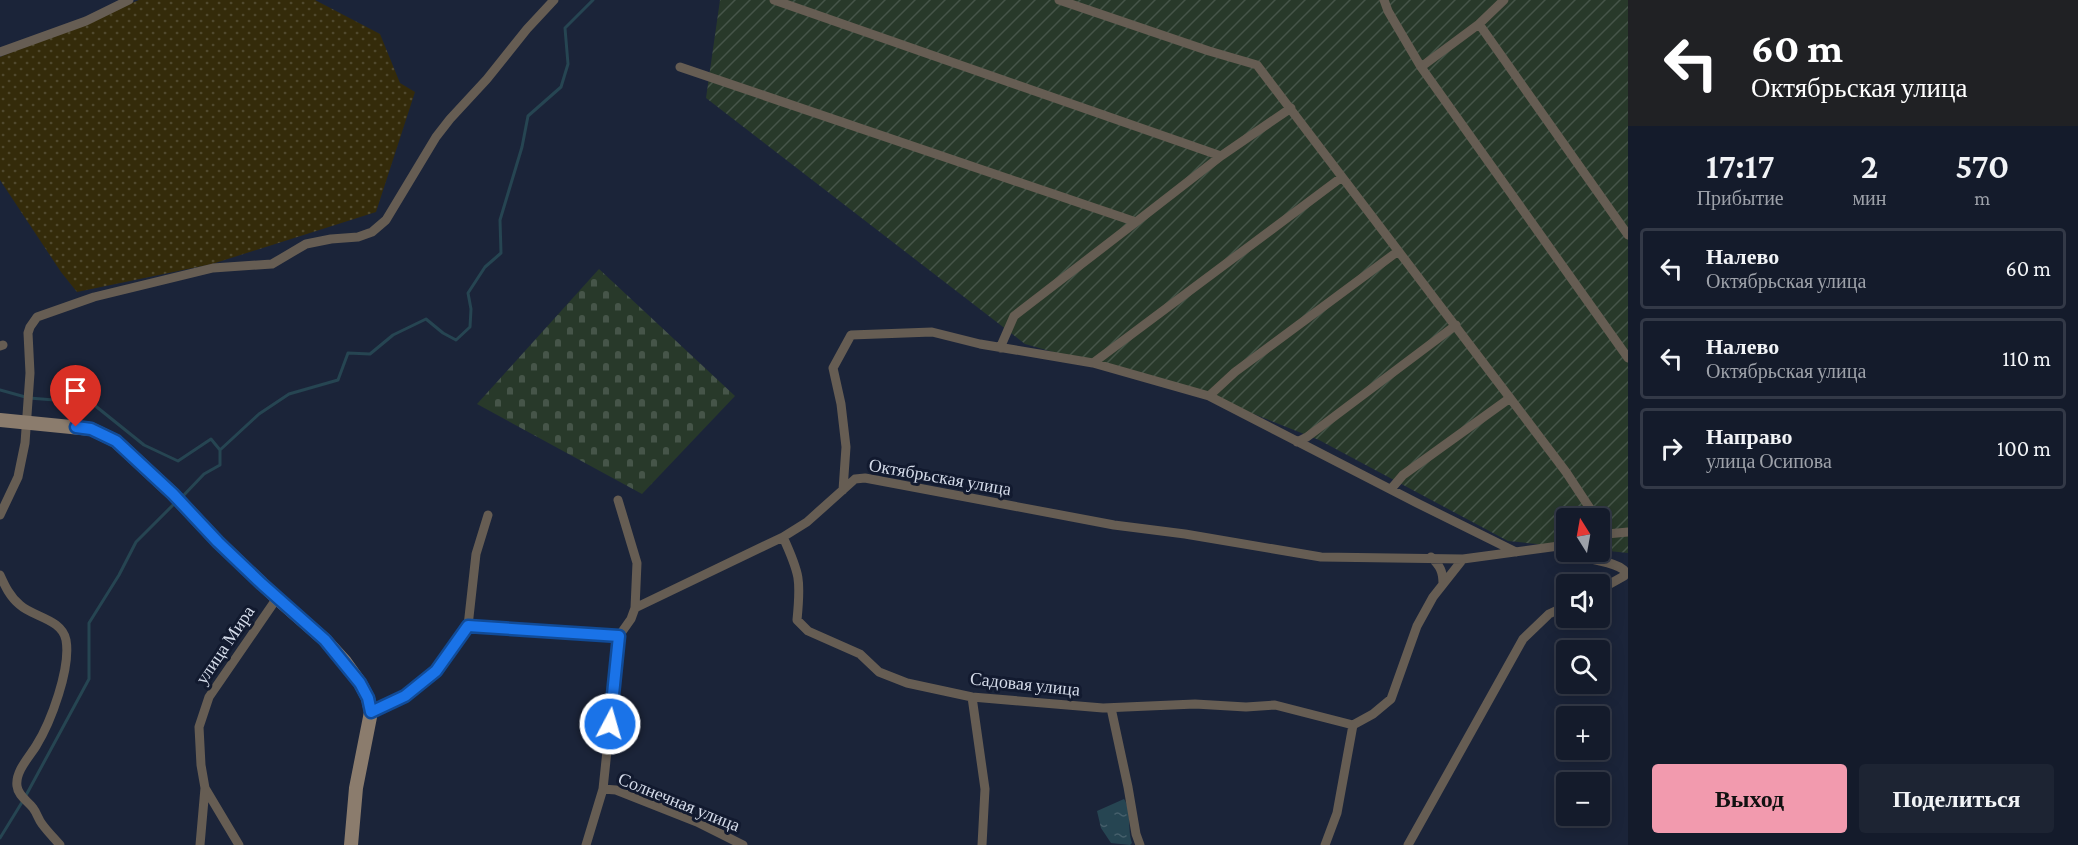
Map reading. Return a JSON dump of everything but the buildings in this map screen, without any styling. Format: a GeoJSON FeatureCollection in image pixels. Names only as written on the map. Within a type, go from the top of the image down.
{"type":"FeatureCollection","features":[{"type":"Feature","properties":{"kind":"main road"},"geometry":{"type":"LineString","coordinates":[[0,420],[91,429],[105,435],[125,449],[173,494],[218,542],[317,633],[345,662],[368,698],[371,712],[356,788],[351,845]]}},
{"type":"Feature","properties":{"kind":"street"},"geometry":{"type":"LineString","coordinates":[[0,52],[86,21],[129,0]]}},
{"type":"Feature","properties":{"kind":"street"},"geometry":{"type":"LineString","coordinates":[[0,515],[18,477],[22,460],[30,373],[28,333],[37,317],[94,297],[213,268],[272,264],[306,244],[358,237],[372,232],[386,220],[436,137],[450,119],[554,0]]}},
{"type":"Feature","properties":{"kind":"street"},"geometry":{"type":"LineString","coordinates":[[774,0],[1221,156]]}},
{"type":"Feature","properties":{"kind":"street"},"geometry":{"type":"LineString","coordinates":[[1059,0],[1209,51],[1257,64],[1397,252],[1456,325],[1566,472],[1590,508]]}},
{"type":"Feature","properties":{"kind":"street"},"geometry":{"type":"LineString","coordinates":[[1384,0],[1388,11],[1421,67],[1628,358]]}},
{"type":"Feature","properties":{"kind":"street"},"geometry":{"type":"LineString","coordinates":[[1421,67],[1479,24],[1504,0]]}},
{"type":"Feature","properties":{"kind":"street"},"geometry":{"type":"LineString","coordinates":[[1479,24],[1628,235]]}},
{"type":"Feature","properties":{"kind":"street"},"geometry":{"type":"LineString","coordinates":[[680,67],[1136,222]]}},
{"type":"Feature","properties":{"kind":"street"},"geometry":{"type":"LineString","coordinates":[[1000,348],[1014,316],[1221,156],[1291,108]]}},
{"type":"Feature","properties":{"kind":"street"},"geometry":{"type":"LineString","coordinates":[[1094,363],[1342,177]]}},
{"type":"Feature","properties":{"kind":"street"},"geometry":{"type":"LineString","coordinates":[[1209,396],[1235,372],[1397,252]]}},
{"type":"Feature","properties":{"kind":"street"},"geometry":{"type":"LineString","coordinates":[[1297,442],[1307,437],[1456,325]]}},
{"type":"Feature","properties":{"kind":"street"},"geometry":{"type":"LineString","coordinates":[[843,489],[846,447],[841,404],[833,368],[851,335],[932,332],[1000,348],[1094,363],[1209,396],[1516,552]]}},
{"type":"Feature","properties":{"kind":"street"},"geometry":{"type":"LineString","coordinates":[[1391,489],[1403,475],[1510,398]]}},
{"type":"Feature","properties":{"kind":"street","name":"Октябрьская улица"},"geometry":{"type":"LineString","coordinates":[[634,608],[783,537],[807,522],[855,479],[865,478],[1114,525],[1185,534],[1321,557],[1463,559],[1556,546]]}},
{"type":"Feature","properties":{"kind":"street"},"geometry":{"type":"LineString","coordinates":[[586,845],[603,789],[619,636],[631,619],[634,608],[637,563],[618,500]]}},
{"type":"Feature","properties":{"kind":"street"},"geometry":{"type":"LineString","coordinates":[[371,712],[405,696],[436,671],[468,626],[476,554],[488,514]]}},
{"type":"Feature","properties":{"kind":"street"},"geometry":{"type":"LineString","coordinates":[[1610,534],[1628,532]]}},
{"type":"Feature","properties":{"kind":"street","name":"Садовая улица"},"geometry":{"type":"LineString","coordinates":[[783,537],[796,565],[800,584],[796,621],[808,631],[860,654],[879,672],[907,683],[972,697],[1111,708],[1195,704],[1246,707],[1275,705],[1353,725]]}},
{"type":"Feature","properties":{"kind":"street"},"geometry":{"type":"LineString","coordinates":[[1431,557],[1440,565],[1443,584]]}},
{"type":"Feature","properties":{"kind":"street"},"geometry":{"type":"LineString","coordinates":[[1326,845],[1337,813],[1353,725],[1373,714],[1391,699],[1417,626],[1433,597],[1463,559]]}},
{"type":"Feature","properties":{"kind":"street"},"geometry":{"type":"LineString","coordinates":[[1610,562],[1624,570],[1624,576],[1610,584]]}},
{"type":"Feature","properties":{"kind":"street"},"geometry":{"type":"LineString","coordinates":[[0,575],[12,597],[21,607],[55,624],[66,637],[65,663],[53,710],[37,744],[20,771],[16,786],[20,795],[33,807],[41,823],[60,845]]}},
{"type":"Feature","properties":{"kind":"street","name":"улица Мира"},"geometry":{"type":"LineString","coordinates":[[239,845],[205,788],[199,728],[209,697],[277,598]]}},
{"type":"Feature","properties":{"kind":"street"},"geometry":{"type":"LineString","coordinates":[[1408,845],[1523,639],[1549,614],[1556,611]]}},
{"type":"Feature","properties":{"kind":"street"},"geometry":{"type":"LineString","coordinates":[[468,626],[619,636]]}},
{"type":"Feature","properties":{"kind":"street"},"geometry":{"type":"LineString","coordinates":[[972,697],[985,789],[982,845]]}},
{"type":"Feature","properties":{"kind":"street"},"geometry":{"type":"LineString","coordinates":[[1111,708],[1140,845]]}},
{"type":"Feature","properties":{"kind":"street"},"geometry":{"type":"LineString","coordinates":[[200,845],[205,788]]}},
{"type":"Feature","properties":{"kind":"street","name":"Солнечная улица"},"geometry":{"type":"LineString","coordinates":[[603,789],[616,790],[697,822],[743,845]]}},
{"type":"Feature","properties":{"kind":"sand"},"geometry":{"type":"Polygon","coordinates":[[[139,0],[315,0],[380,34],[400,83],[415,92],[376,212],[212,264],[77,292],[61,272],[0,180],[0,57],[139,0]]]}},
{"type":"Feature","properties":{"kind":"green space"},"geometry":{"type":"Polygon","coordinates":[[[720,0],[1628,0],[1628,553],[1610,551],[1610,508],[1556,508],[1556,546],[1508,541],[1319,440],[1209,396],[1025,344],[706,98],[720,0]]]}},
{"type":"Feature","properties":{"kind":"green space"},"geometry":{"type":"Polygon","coordinates":[[[599,269],[735,396],[642,494],[477,404],[599,269]]]}},
{"type":"Feature","properties":{"kind":"water"},"geometry":{"type":"Polygon","coordinates":[[[1124,799],[1129,815],[1132,843],[1130,845],[1111,843],[1101,828],[1097,811],[1124,799]]]}},
{"type":"Feature","properties":{"kind":"waterway"},"geometry":{"type":"LineString","coordinates":[[183,496],[204,474],[220,465],[220,450],[259,414],[289,394],[338,380],[348,353],[370,354],[393,335],[426,319],[456,340],[470,327],[471,309],[468,293],[485,267],[501,253],[500,220],[522,147],[528,116],[561,87],[568,64],[565,28],[593,0]]}},
{"type":"Feature","properties":{"kind":"waterway"},"geometry":{"type":"LineString","coordinates":[[0,390],[29,398],[67,401],[78,407],[93,404],[144,445],[178,461],[211,439],[220,450]]}},
{"type":"Feature","properties":{"kind":"waterway"},"geometry":{"type":"LineString","coordinates":[[0,838],[24,799],[89,679],[89,623],[119,575],[136,542],[174,504]]}},
{"type":"Feature","properties":{"kind":"route"},"geometry":{"type":"LineString","coordinates":[[76,427],[91,429],[116,441],[173,494],[262,584],[325,640],[360,683],[368,698],[371,712],[405,696],[436,671],[468,626],[619,636],[610,724]]}}]}
